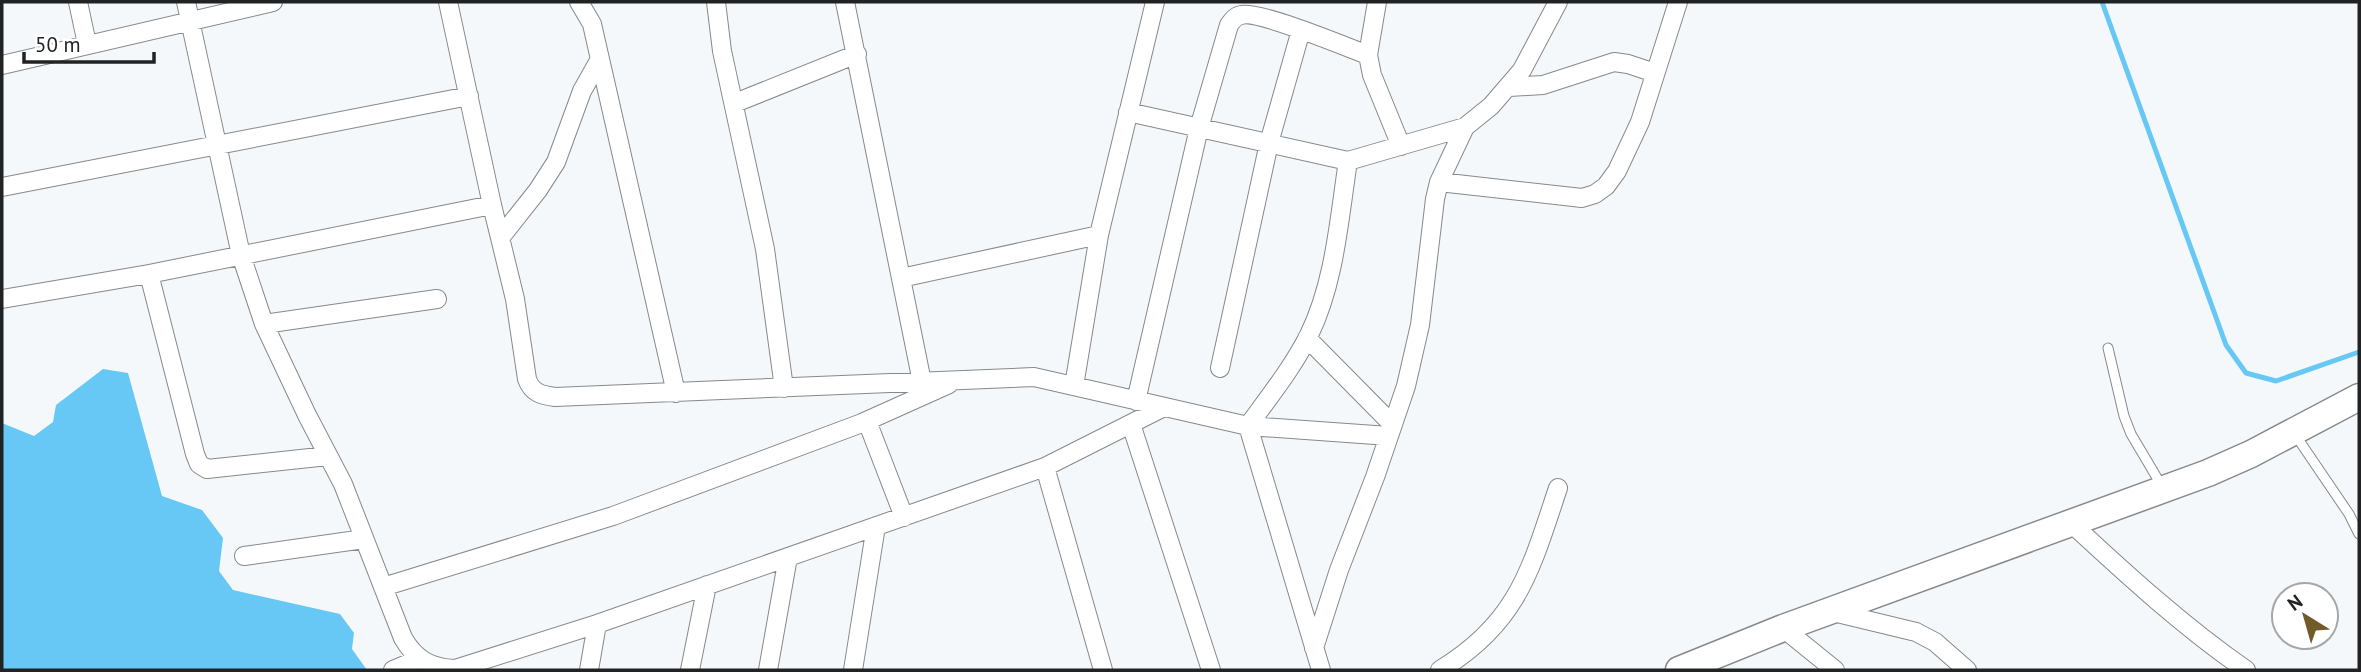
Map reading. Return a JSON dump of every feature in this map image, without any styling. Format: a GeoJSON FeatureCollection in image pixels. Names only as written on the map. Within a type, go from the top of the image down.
{"type":"FeatureCollection","features":[{"type":"Feature","properties":{"kind":"street"},"geometry":{"type":"LineString","coordinates":[[78,2],[87,44]]}},
{"type":"Feature","properties":{"kind":"street"},"geometry":{"type":"LineString","coordinates":[[186,2],[241,255],[264,324],[343,484],[403,638],[419,659],[441,668],[455,670],[597,624],[1045,467],[1164,407]]}},
{"type":"Feature","properties":{"kind":"street"},"geometry":{"type":"LineString","coordinates":[[2,65],[273,2]]}},
{"type":"Feature","properties":{"kind":"street"},"geometry":{"type":"LineString","coordinates":[[448,2],[515,299],[527,379],[530,387],[540,394],[555,397],[676,393],[1034,377],[1248,426],[1391,431]]}},
{"type":"Feature","properties":{"kind":"street"},"geometry":{"type":"LineString","coordinates":[[579,2],[593,24],[676,393]]}},
{"type":"Feature","properties":{"kind":"street"},"geometry":{"type":"LineString","coordinates":[[716,2],[722,51],[765,249],[784,388]]}},
{"type":"Feature","properties":{"kind":"street"},"geometry":{"type":"LineString","coordinates":[[845,2],[922,382]]}},
{"type":"Feature","properties":{"kind":"street"},"geometry":{"type":"LineString","coordinates":[[1074,386],[1099,235],[1155,2]]}},
{"type":"Feature","properties":{"kind":"street"},"geometry":{"type":"LineString","coordinates":[[1377,2],[1368,55],[1372,75],[1401,146]]}},
{"type":"Feature","properties":{"kind":"street"},"geometry":{"type":"LineString","coordinates":[[1128,112],[1348,161],[1465,127],[1491,106],[1522,70],[1558,2]]}},
{"type":"Feature","properties":{"kind":"street"},"geometry":{"type":"LineString","coordinates":[[1439,182],[1582,198],[1595,194],[1606,186],[1617,171],[1640,122],[1678,2]]}},
{"type":"Feature","properties":{"kind":"street"},"geometry":{"type":"LineString","coordinates":[[1136,401],[1199,128],[1229,25],[1234,18],[1242,14],[1251,15],[1368,55]]}},
{"type":"Feature","properties":{"kind":"street"},"geometry":{"type":"LineString","coordinates":[[1220,368],[1269,144],[1301,30]]}},
{"type":"Feature","properties":{"kind":"street"},"geometry":{"type":"LineString","coordinates":[[735,103],[857,54]]}},
{"type":"Feature","properties":{"kind":"street"},"geometry":{"type":"LineString","coordinates":[[500,238],[538,190],[556,162],[582,91],[600,58]]}},
{"type":"Feature","properties":{"kind":"street"},"geometry":{"type":"LineString","coordinates":[[1509,87],[1543,85],[1614,62],[1655,73]]}},
{"type":"Feature","properties":{"kind":"street"},"geometry":{"type":"LineString","coordinates":[[2,187],[469,96]]}},
{"type":"Feature","properties":{"kind":"street"},"geometry":{"type":"LineString","coordinates":[[1314,648],[1339,570],[1406,386],[1420,325],[1433,211],[1439,182],[1465,127]]}},
{"type":"Feature","properties":{"kind":"street"},"geometry":{"type":"LineString","coordinates":[[1248,426],[1307,338],[1330,275],[1348,161]]}},
{"type":"Feature","properties":{"kind":"street"},"geometry":{"type":"LineString","coordinates":[[2,299],[149,274],[492,205]]}},
{"type":"Feature","properties":{"kind":"street"},"geometry":{"type":"LineString","coordinates":[[901,278],[1099,235]]}},
{"type":"Feature","properties":{"kind":"street"},"geometry":{"type":"LineString","coordinates":[[149,274],[195,454],[200,464],[206,469],[328,456]]}},
{"type":"Feature","properties":{"kind":"street"},"geometry":{"type":"LineString","coordinates":[[264,324],[437,299]]}},
{"type":"Feature","properties":{"kind":"street"},"geometry":{"type":"LineString","coordinates":[[1307,338],[1391,431]]}},
{"type":"Feature","properties":{"kind":"street"},"geometry":{"type":"LineString","coordinates":[[383,587],[613,516],[867,421],[957,380]]}},
{"type":"Feature","properties":{"kind":"street"},"geometry":{"type":"LineString","coordinates":[[1679,670],[1783,628],[2240,459],[2359,397]]}},
{"type":"Feature","properties":{"kind":"street"},"geometry":{"type":"LineString","coordinates":[[867,421],[904,517]]}},
{"type":"Feature","properties":{"kind":"street"},"geometry":{"type":"LineString","coordinates":[[1130,424],[1211,670]]}},
{"type":"Feature","properties":{"kind":"street"},"geometry":{"type":"LineString","coordinates":[[1248,426],[1321,670]]}},
{"type":"Feature","properties":{"kind":"street"},"geometry":{"type":"LineString","coordinates":[[1045,467],[1103,670]]}},
{"type":"Feature","properties":{"kind":"street"},"geometry":{"type":"LineString","coordinates":[[1440,670],[1460,658],[1495,626],[1515,601],[1531,569],[1558,488]]}},
{"type":"Feature","properties":{"kind":"street"},"geometry":{"type":"LineString","coordinates":[[2071,523],[2117,566],[2217,650],[2246,670]]}},
{"type":"Feature","properties":{"kind":"street"},"geometry":{"type":"LineString","coordinates":[[853,670],[876,526]]}},
{"type":"Feature","properties":{"kind":"street"},"geometry":{"type":"LineString","coordinates":[[244,556],[364,539]]}},
{"type":"Feature","properties":{"kind":"street"},"geometry":{"type":"LineString","coordinates":[[768,670],[788,557]]}},
{"type":"Feature","properties":{"kind":"street"},"geometry":{"type":"LineString","coordinates":[[690,670],[707,585]]}},
{"type":"Feature","properties":{"kind":"street"},"geometry":{"type":"LineString","coordinates":[[1829,611],[1916,632],[1936,642],[1967,670]]}},
{"type":"Feature","properties":{"kind":"street"},"geometry":{"type":"LineString","coordinates":[[589,670],[597,624]]}},
{"type":"Feature","properties":{"kind":"street"},"geometry":{"type":"LineString","coordinates":[[1783,628],[1835,670]]}},
{"type":"Feature","properties":{"kind":"street"},"geometry":{"type":"LineString","coordinates":[[393,670],[419,659]]}},
{"type":"Feature","properties":{"kind":"lane"},"geometry":{"type":"LineString","coordinates":[[2108,348],[2131,434],[2164,489]]}},
{"type":"Feature","properties":{"kind":"lane"},"geometry":{"type":"LineString","coordinates":[[2293,432],[2349,514],[2359,534]]}},
{"type":"Feature","properties":{"kind":"water"},"geometry":{"type":"Polygon","coordinates":[[[103,369],[128,373],[162,496],[202,510],[223,538],[219,571],[233,590],[340,614],[354,633],[352,649],[367,670],[2,670],[2,423],[34,436],[53,422],[56,405],[103,369]]]}},
{"type":"Feature","properties":{"kind":"waterway"},"geometry":{"type":"LineString","coordinates":[[2102,2],[2226,345],[2246,373],[2276,381],[2359,352]]}}]}
